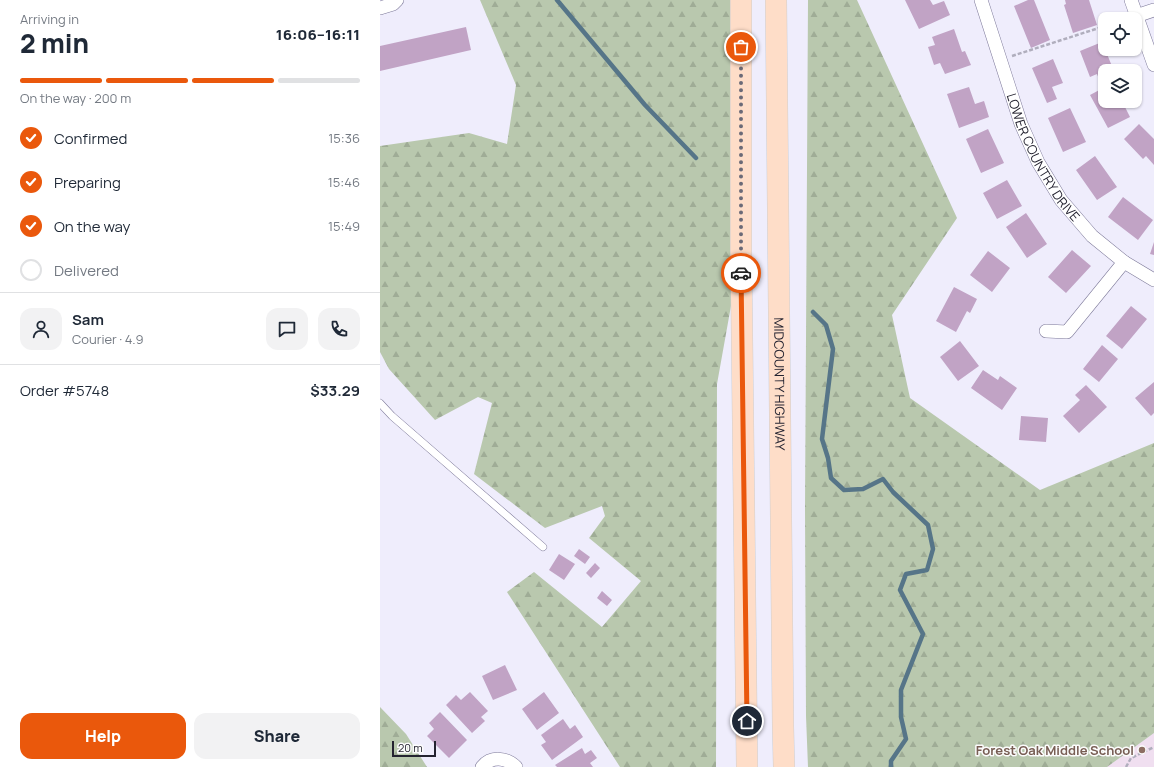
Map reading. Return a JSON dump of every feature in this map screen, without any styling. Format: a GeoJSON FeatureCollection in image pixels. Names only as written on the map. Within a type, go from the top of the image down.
{"type":"FeatureCollection","features":[{"type":"Feature","properties":{"kind":"main road"},"geometry":{"type":"LineString","coordinates":[[741,0],[741,250],[748,767]]}},
{"type":"Feature","properties":{"kind":"main road","name":"MIDCOUNTY HIGHWAY"},"geometry":{"type":"LineString","coordinates":[[776,0],[782,726],[784,767]]}},
{"type":"Feature","properties":{"kind":"street"},"geometry":{"type":"LineString","coordinates":[[380,8],[393,4],[397,0]]}},
{"type":"Feature","properties":{"kind":"street","name":"LOWER COUNTRY DRIVE"},"geometry":{"type":"LineString","coordinates":[[981,0],[1021,124],[1038,162],[1062,200],[1092,236],[1124,262],[1154,280]]}},
{"type":"Feature","properties":{"kind":"street"},"geometry":{"type":"LineString","coordinates":[[1131,0],[1135,12]]}},
{"type":"Feature","properties":{"kind":"street"},"geometry":{"type":"LineString","coordinates":[[1142,14],[1154,10]]}},
{"type":"Feature","properties":{"kind":"street"},"geometry":{"type":"LineString","coordinates":[[1142,32],[1154,65]]}},
{"type":"Feature","properties":{"kind":"street"},"geometry":{"type":"LineString","coordinates":[[1046,331],[1067,332],[1124,262]]}},
{"type":"Feature","properties":{"kind":"street"},"geometry":{"type":"LineString","coordinates":[[482,767],[490,761],[497,759],[504,760],[516,767]]}},
{"type":"Feature","properties":{"kind":"lane"},"geometry":{"type":"LineString","coordinates":[[380,403],[392,416],[543,547]]}},
{"type":"Feature","properties":{"kind":"path"},"geometry":{"type":"LineString","coordinates":[[1000,60],[1098,28]]}},
{"type":"Feature","properties":{"kind":"path"},"geometry":{"type":"LineString","coordinates":[[1126,767],[1131,758],[1154,746]]}},
{"type":"Feature","properties":{"kind":"shaded area","name":"Forest Oak Middle School"},"geometry":{"type":"Polygon","coordinates":[[[1154,733],[1154,767],[1107,767],[1154,733]]]}},
{"type":"Feature","properties":{"kind":"green space"},"geometry":{"type":"Polygon","coordinates":[[[480,0],[741,0],[741,250],[717,384],[716,767],[620,767],[507,592],[534,572],[602,627],[641,581],[589,538],[605,516],[602,506],[545,528],[474,474],[492,403],[478,397],[435,420],[389,369],[380,352],[380,146],[469,133],[507,144],[516,85],[480,0]]]}},
{"type":"Feature","properties":{"kind":"green space"},"geometry":{"type":"Polygon","coordinates":[[[808,0],[857,0],[957,218],[892,315],[910,398],[1040,490],[1154,443],[1154,733],[1107,767],[808,767],[806,716],[805,509],[808,0]]]}},
{"type":"Feature","properties":{"kind":"green space"},"geometry":{"type":"Polygon","coordinates":[[[380,707],[406,734],[427,767],[380,767],[380,707]]]}},
{"type":"Feature","properties":{"kind":"building"},"geometry":{"type":"Polygon","coordinates":[[[905,0],[930,0],[933,5],[944,1],[950,15],[919,29],[905,0]]]}},
{"type":"Feature","properties":{"kind":"building"},"geometry":{"type":"Polygon","coordinates":[[[1028,0],[1034,0],[1050,40],[1031,48],[1014,6],[1028,0]]]}},
{"type":"Feature","properties":{"kind":"building"},"geometry":{"type":"Polygon","coordinates":[[[1065,0],[1089,0],[1097,25],[1073,33],[1064,5],[1066,4],[1065,0]]]}},
{"type":"Feature","properties":{"kind":"building"},"geometry":{"type":"Polygon","coordinates":[[[466,27],[471,50],[380,71],[380,46],[466,27]]]}},
{"type":"Feature","properties":{"kind":"building"},"geometry":{"type":"Polygon","coordinates":[[[954,29],[962,52],[965,51],[971,65],[945,74],[940,63],[934,65],[928,47],[935,45],[932,37],[954,29]]]}},
{"type":"Feature","properties":{"kind":"building"},"geometry":{"type":"Polygon","coordinates":[[[1098,44],[1098,56],[1108,56],[1111,64],[1098,64],[1098,76],[1097,74],[1090,77],[1080,51],[1098,44]]]}},
{"type":"Feature","properties":{"kind":"building"},"geometry":{"type":"Polygon","coordinates":[[[1053,59],[1063,83],[1052,87],[1057,99],[1047,103],[1032,68],[1053,59]]]}},
{"type":"Feature","properties":{"kind":"building"},"geometry":{"type":"Polygon","coordinates":[[[969,87],[975,104],[984,101],[989,117],[959,128],[947,94],[969,87]]]}},
{"type":"Feature","properties":{"kind":"building"},"geometry":{"type":"Polygon","coordinates":[[[1098,91],[1098,108],[1126,108],[1130,117],[1108,128],[1090,95],[1098,91]]]}},
{"type":"Feature","properties":{"kind":"building"},"geometry":{"type":"Polygon","coordinates":[[[1070,108],[1086,142],[1063,152],[1048,118],[1070,108]]]}},
{"type":"Feature","properties":{"kind":"building"},"geometry":{"type":"Polygon","coordinates":[[[1139,124],[1154,139],[1154,165],[1146,156],[1143,159],[1124,139],[1139,124]]]}},
{"type":"Feature","properties":{"kind":"building"},"geometry":{"type":"Polygon","coordinates":[[[988,129],[1004,163],[981,173],[966,139],[988,129]]]}},
{"type":"Feature","properties":{"kind":"building"},"geometry":{"type":"Polygon","coordinates":[[[1095,156],[1117,187],[1097,200],[1076,170],[1095,156]]]}},
{"type":"Feature","properties":{"kind":"building"},"geometry":{"type":"Polygon","coordinates":[[[1007,180],[1022,206],[997,219],[983,193],[1007,180]]]}},
{"type":"Feature","properties":{"kind":"building"},"geometry":{"type":"Polygon","coordinates":[[[1123,197],[1153,220],[1138,240],[1108,217],[1123,197]]]}},
{"type":"Feature","properties":{"kind":"building"},"geometry":{"type":"Polygon","coordinates":[[[1026,213],[1047,244],[1027,258],[1006,227],[1026,213]]]}},
{"type":"Feature","properties":{"kind":"building"},"geometry":{"type":"Polygon","coordinates":[[[1154,242],[1154,255],[1150,254],[1154,242]]]}},
{"type":"Feature","properties":{"kind":"building"},"geometry":{"type":"Polygon","coordinates":[[[1072,250],[1091,266],[1066,293],[1048,277],[1072,250]]]}},
{"type":"Feature","properties":{"kind":"building"},"geometry":{"type":"Polygon","coordinates":[[[988,251],[1010,268],[992,292],[970,275],[988,251]]]}},
{"type":"Feature","properties":{"kind":"building"},"geometry":{"type":"Polygon","coordinates":[[[954,287],[977,299],[970,313],[967,311],[956,332],[936,321],[954,287]]]}},
{"type":"Feature","properties":{"kind":"building"},"geometry":{"type":"Polygon","coordinates":[[[1131,306],[1147,319],[1122,349],[1106,336],[1131,306]]]}},
{"type":"Feature","properties":{"kind":"building"},"geometry":{"type":"Polygon","coordinates":[[[960,341],[979,366],[958,381],[940,357],[960,341]]]}},
{"type":"Feature","properties":{"kind":"building"},"geometry":{"type":"Polygon","coordinates":[[[1102,345],[1118,359],[1099,382],[1083,369],[1102,345]]]}},
{"type":"Feature","properties":{"kind":"building"},"geometry":{"type":"Polygon","coordinates":[[[983,370],[998,380],[1000,376],[1017,388],[1002,410],[971,388],[983,370]]]}},
{"type":"Feature","properties":{"kind":"building"},"geometry":{"type":"Polygon","coordinates":[[[1154,382],[1154,413],[1151,416],[1135,398],[1154,382]]]}},
{"type":"Feature","properties":{"kind":"building"},"geometry":{"type":"Polygon","coordinates":[[[1086,385],[1107,407],[1079,433],[1063,416],[1080,400],[1075,395],[1086,385]]]}},
{"type":"Feature","properties":{"kind":"building"},"geometry":{"type":"Polygon","coordinates":[[[1021,416],[1048,418],[1046,442],[1019,440],[1021,416]]]}},
{"type":"Feature","properties":{"kind":"building"},"geometry":{"type":"Polygon","coordinates":[[[579,549],[590,557],[585,564],[574,556],[579,549]]]}},
{"type":"Feature","properties":{"kind":"building"},"geometry":{"type":"Polygon","coordinates":[[[559,554],[575,564],[564,580],[549,570],[559,554]]]}},
{"type":"Feature","properties":{"kind":"building"},"geometry":{"type":"Polygon","coordinates":[[[595,563],[600,568],[591,578],[586,573],[595,563]]]}},
{"type":"Feature","properties":{"kind":"building"},"geometry":{"type":"Polygon","coordinates":[[[602,591],[612,600],[607,606],[597,598],[602,591]]]}},
{"type":"Feature","properties":{"kind":"building"},"geometry":{"type":"Polygon","coordinates":[[[505,665],[517,690],[493,700],[482,676],[505,665]]]}},
{"type":"Feature","properties":{"kind":"building"},"geometry":{"type":"Polygon","coordinates":[[[470,692],[488,711],[481,717],[485,721],[472,733],[446,705],[456,695],[461,700],[470,692]]]}},
{"type":"Feature","properties":{"kind":"building"},"geometry":{"type":"Polygon","coordinates":[[[544,692],[559,713],[537,730],[522,709],[544,692]]]}},
{"type":"Feature","properties":{"kind":"building"},"geometry":{"type":"Polygon","coordinates":[[[440,712],[467,740],[449,758],[427,736],[434,729],[429,723],[440,712]]]}},
{"type":"Feature","properties":{"kind":"building"},"geometry":{"type":"Polygon","coordinates":[[[563,719],[570,729],[575,725],[583,737],[552,760],[541,745],[546,742],[541,735],[563,719]]]}},
{"type":"Feature","properties":{"kind":"building"},"geometry":{"type":"Polygon","coordinates":[[[582,748],[585,754],[591,750],[597,758],[590,763],[593,767],[557,767],[555,765],[582,748]]]}},
{"type":"Feature","properties":{"kind":"waterway"},"geometry":{"type":"LineString","coordinates":[[557,0],[645,105],[696,158]]}},
{"type":"Feature","properties":{"kind":"waterway"},"geometry":{"type":"LineString","coordinates":[[813,312],[826,325],[833,349],[822,439],[828,458],[831,478],[844,490],[863,489],[883,479],[893,492],[928,525],[933,549],[927,570],[906,574],[900,590],[923,634],[901,690],[901,717],[906,739],[891,761],[891,767]]}},
{"type":"Feature","properties":{"kind":"way so far"},"geometry":{"type":"LineString","coordinates":[[741,47],[741,273]]}},
{"type":"Feature","properties":{"kind":"place","name":"Forest Oak Middle School"},"geometry":{"type":"Point","coordinates":[1142,750]}},
{"type":"Feature","properties":{"kind":"route"},"geometry":{"type":"LineString","coordinates":[[741,273],[747,721]]}}]}
